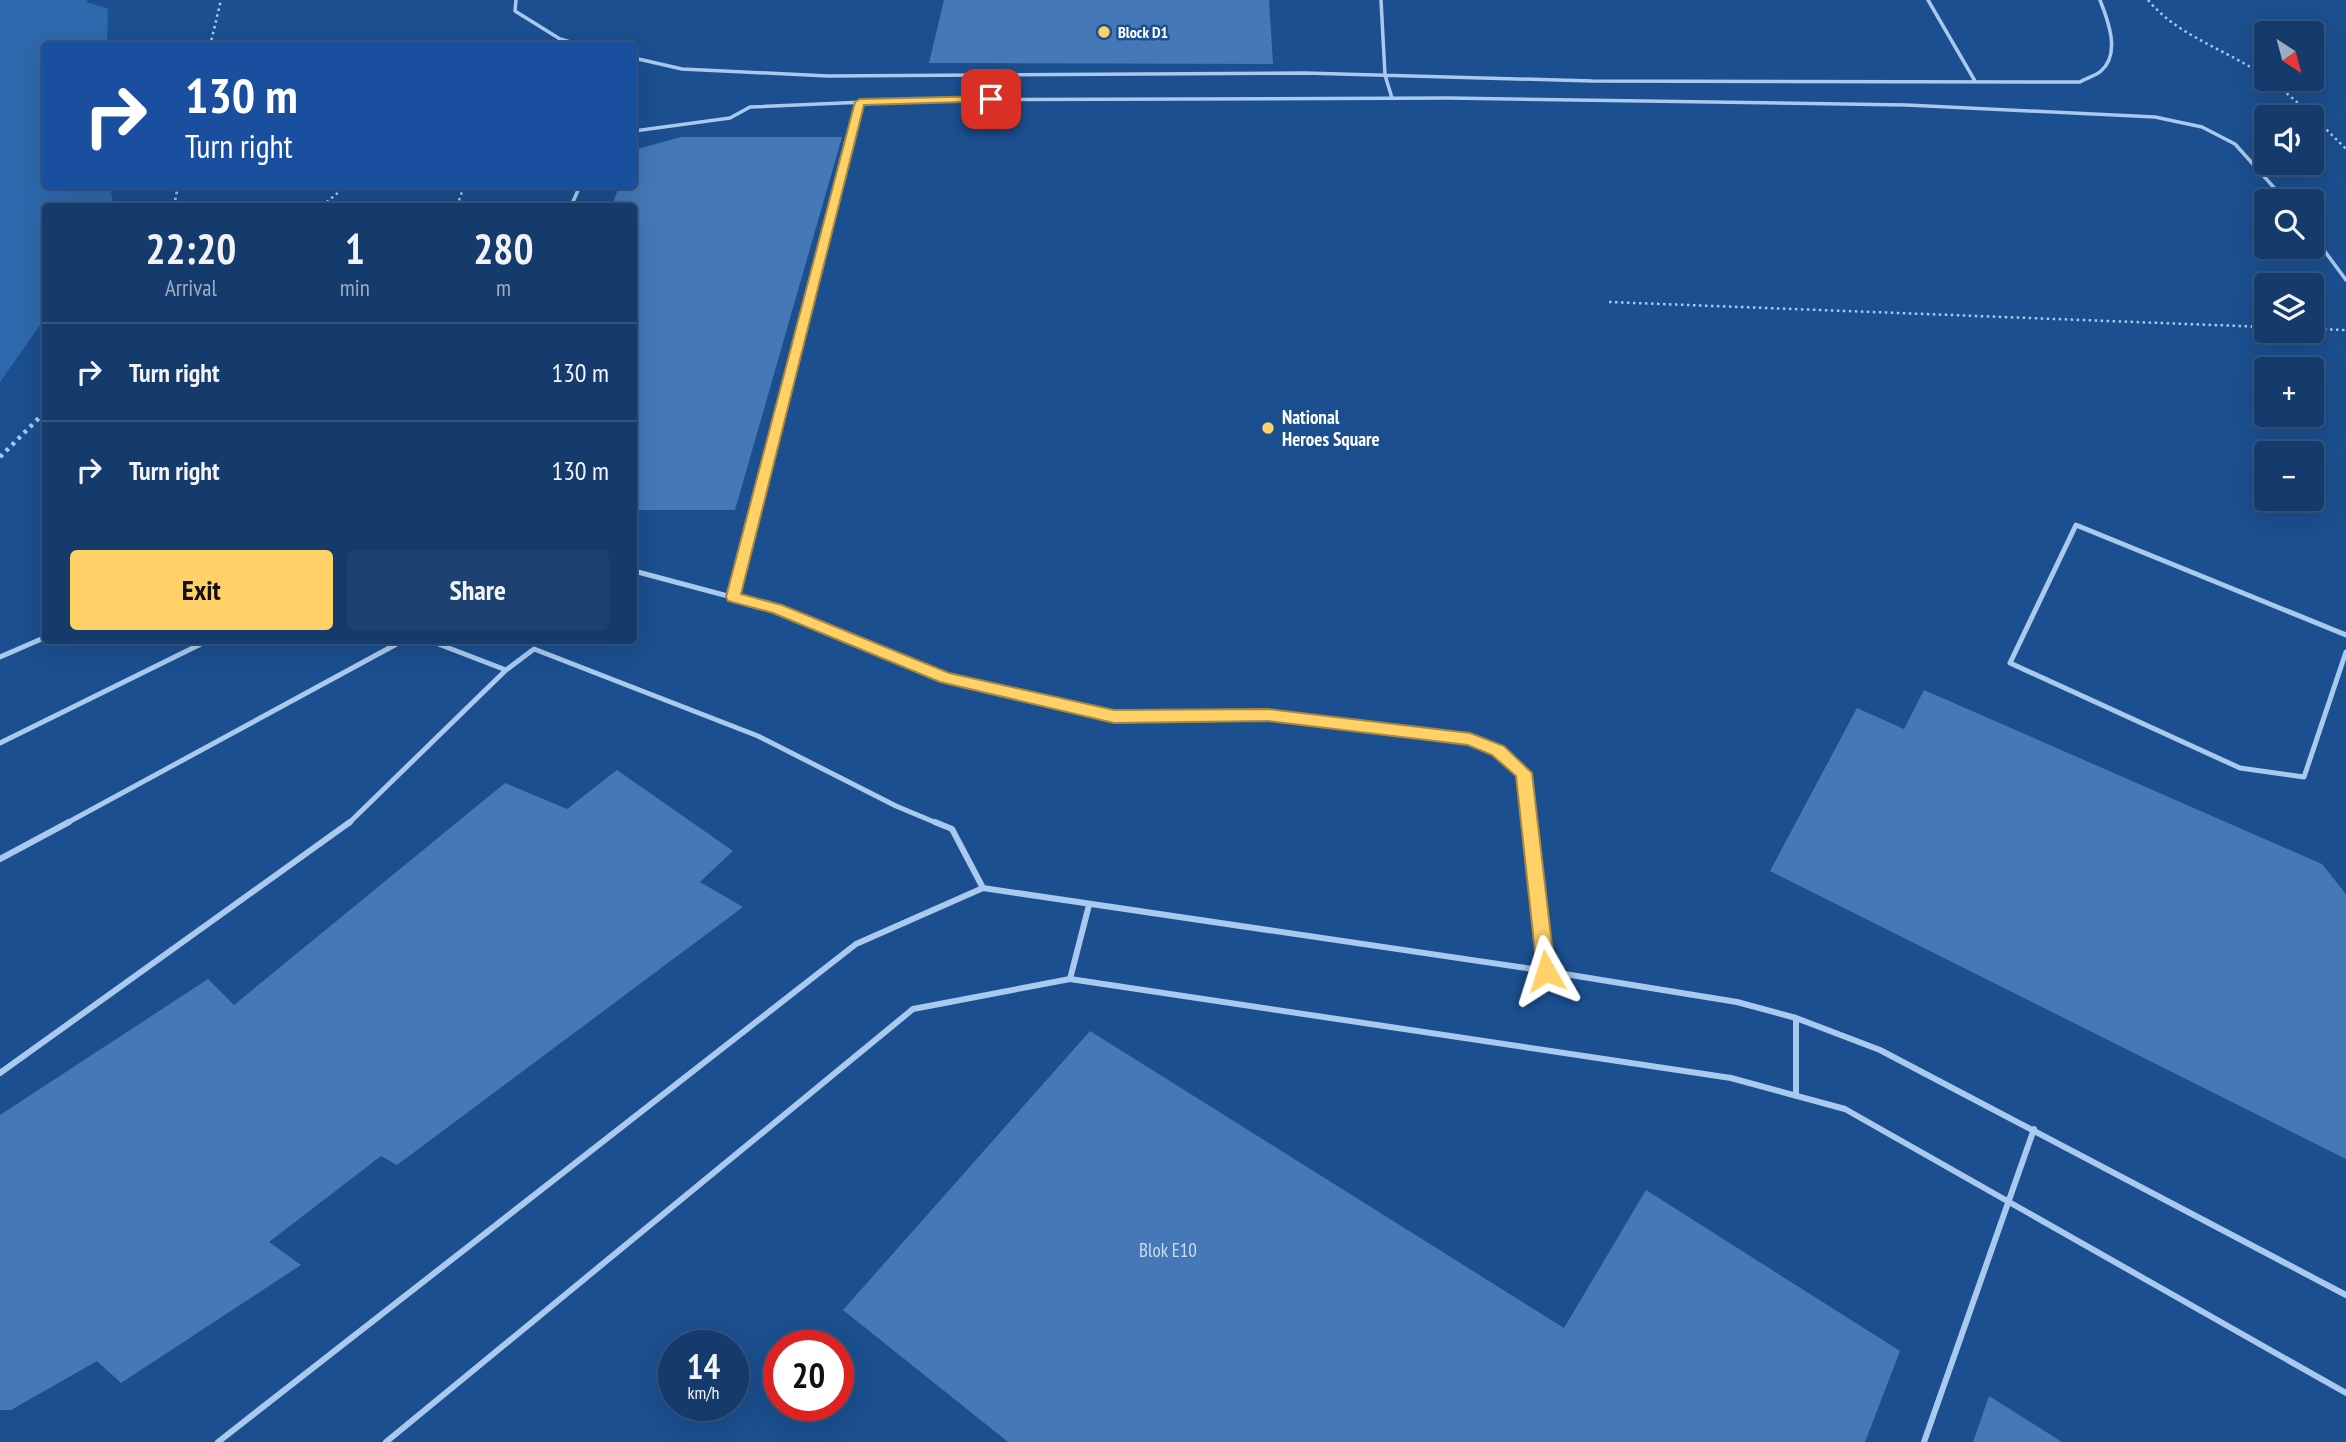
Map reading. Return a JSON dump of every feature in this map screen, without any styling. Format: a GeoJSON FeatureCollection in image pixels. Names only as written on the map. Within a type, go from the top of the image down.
{"type":"FeatureCollection","features":[{"type":"Feature","properties":{"kind":"lane"},"geometry":{"type":"LineString","coordinates":[[516,0],[515,11],[560,39],[570,42]]}},
{"type":"Feature","properties":{"kind":"lane"},"geometry":{"type":"LineString","coordinates":[[1381,0],[1385,75],[1392,98]]}},
{"type":"Feature","properties":{"kind":"lane"},"geometry":{"type":"LineString","coordinates":[[1928,0],[1975,81]]}},
{"type":"Feature","properties":{"kind":"lane"},"geometry":{"type":"LineString","coordinates":[[637,59],[682,69],[828,76],[1292,73],[1592,81],[2080,82],[2102,70],[2111,52],[2108,20],[2100,0]]}},
{"type":"Feature","properties":{"kind":"lane"},"geometry":{"type":"LineString","coordinates":[[637,131],[730,118],[750,107],[911,100],[1392,98],[1906,105],[2155,117],[2202,127],[2235,144],[2275,189]]}},
{"type":"Feature","properties":{"kind":"lane"},"geometry":{"type":"LineString","coordinates":[[733,597],[860,102]]}},
{"type":"Feature","properties":{"kind":"lane"},"geometry":{"type":"LineString","coordinates":[[2324,250],[2346,280]]}},
{"type":"Feature","properties":{"kind":"lane"},"geometry":{"type":"LineString","coordinates":[[2336,266],[2346,271]]}},
{"type":"Feature","properties":{"kind":"lane"},"geometry":{"type":"LineString","coordinates":[[2346,635],[2076,525],[2010,663],[2240,768],[2304,777],[2346,652]]}},
{"type":"Feature","properties":{"kind":"lane"},"geometry":{"type":"LineString","coordinates":[[637,572],[777,609],[946,678],[1114,717],[1268,715],[1470,739],[1498,750],[1524,773],[1546,971]]}},
{"type":"Feature","properties":{"kind":"lane"},"geometry":{"type":"LineString","coordinates":[[0,657],[42,638]]}},
{"type":"Feature","properties":{"kind":"lane"},"geometry":{"type":"LineString","coordinates":[[0,744],[201,644]]}},
{"type":"Feature","properties":{"kind":"lane"},"geometry":{"type":"LineString","coordinates":[[0,859],[397,644]]}},
{"type":"Feature","properties":{"kind":"lane"},"geometry":{"type":"LineString","coordinates":[[438,644],[506,670]]}},
{"type":"Feature","properties":{"kind":"lane"},"geometry":{"type":"LineString","coordinates":[[0,1073],[346,826],[506,670],[534,649],[758,736],[896,806],[952,829],[983,888]]}},
{"type":"Feature","properties":{"kind":"lane"},"geometry":{"type":"LineString","coordinates":[[218,1442],[856,944],[983,888],[1546,971],[1737,1002],[1796,1018],[1880,1050],[2346,1295]]}},
{"type":"Feature","properties":{"kind":"lane"},"geometry":{"type":"LineString","coordinates":[[1070,979],[1089,905]]}},
{"type":"Feature","properties":{"kind":"lane"},"geometry":{"type":"LineString","coordinates":[[386,1442],[913,1009],[1070,979],[1731,1078],[1845,1109],[2346,1393]]}},
{"type":"Feature","properties":{"kind":"lane"},"geometry":{"type":"LineString","coordinates":[[1796,1018],[1796,1096]]}},
{"type":"Feature","properties":{"kind":"lane"},"geometry":{"type":"LineString","coordinates":[[1924,1442],[2034,1129]]}},
{"type":"Feature","properties":{"kind":"path"},"geometry":{"type":"LineString","coordinates":[[212,42],[221,0]]}},
{"type":"Feature","properties":{"kind":"path"},"geometry":{"type":"LineString","coordinates":[[2148,0],[2155,10],[2197,39],[2248,65],[2309,112],[2346,149]]}},
{"type":"Feature","properties":{"kind":"path"},"geometry":{"type":"LineString","coordinates":[[326,203],[342,189]]}},
{"type":"Feature","properties":{"kind":"path"},"geometry":{"type":"LineString","coordinates":[[1609,302],[2254,327]]}},
{"type":"Feature","properties":{"kind":"path"},"geometry":{"type":"LineString","coordinates":[[2324,329],[2346,330]]}},
{"type":"Feature","properties":{"kind":"path"},"geometry":{"type":"LineString","coordinates":[[0,457],[42,415]]}},
{"type":"Feature","properties":{"kind":"shaded area"},"geometry":{"type":"Polygon","coordinates":[[[0,0],[87,0],[108,9],[107,42],[42,42],[42,189],[111,189],[113,203],[42,203],[42,322],[0,382],[0,0]]]}},
{"type":"Feature","properties":{"kind":"building","name":"Block D1"},"geometry":{"type":"Polygon","coordinates":[[[944,0],[1269,0],[1273,64],[929,63],[944,0]]]}},
{"type":"Feature","properties":{"kind":"building"},"geometry":{"type":"Polygon","coordinates":[[[681,137],[842,137],[735,510],[637,510],[637,203],[613,203],[618,189],[637,189],[637,149],[681,137]]]}},
{"type":"Feature","properties":{"kind":"building"},"geometry":{"type":"Polygon","coordinates":[[[1924,690],[2322,864],[2346,894],[2346,1159],[1770,871],[1857,708],[1904,729],[1924,690]]]}},
{"type":"Feature","properties":{"kind":"building"},"geometry":{"type":"Polygon","coordinates":[[[617,770],[733,851],[700,882],[743,907],[397,1165],[381,1156],[269,1242],[301,1265],[121,1383],[97,1361],[11,1410],[0,1410],[0,1115],[208,979],[234,1005],[505,783],[567,809],[617,770]]]}},
{"type":"Feature","properties":{"kind":"building"},"geometry":{"type":"Polygon","coordinates":[[[1090,1031],[1564,1328],[1646,1190],[1900,1351],[1865,1442],[1008,1442],[843,1310],[1090,1031]]]}},
{"type":"Feature","properties":{"kind":"building"},"geometry":{"type":"Polygon","coordinates":[[[1989,1396],[2062,1442],[1973,1442],[1989,1396]]]}},
{"type":"Feature","properties":{"kind":"place","name":"Block D1"},"geometry":{"type":"Point","coordinates":[1104,32]}},
{"type":"Feature","properties":{"kind":"place","name":"National Heroes Square"},"geometry":{"type":"Point","coordinates":[1268,428]}},
{"type":"Feature","properties":{"kind":"route"},"geometry":{"type":"LineString","coordinates":[[991,99],[860,102],[733,597],[777,609],[946,678],[1114,717],[1268,715],[1470,739],[1498,750],[1524,773],[1546,971]]}}]}
